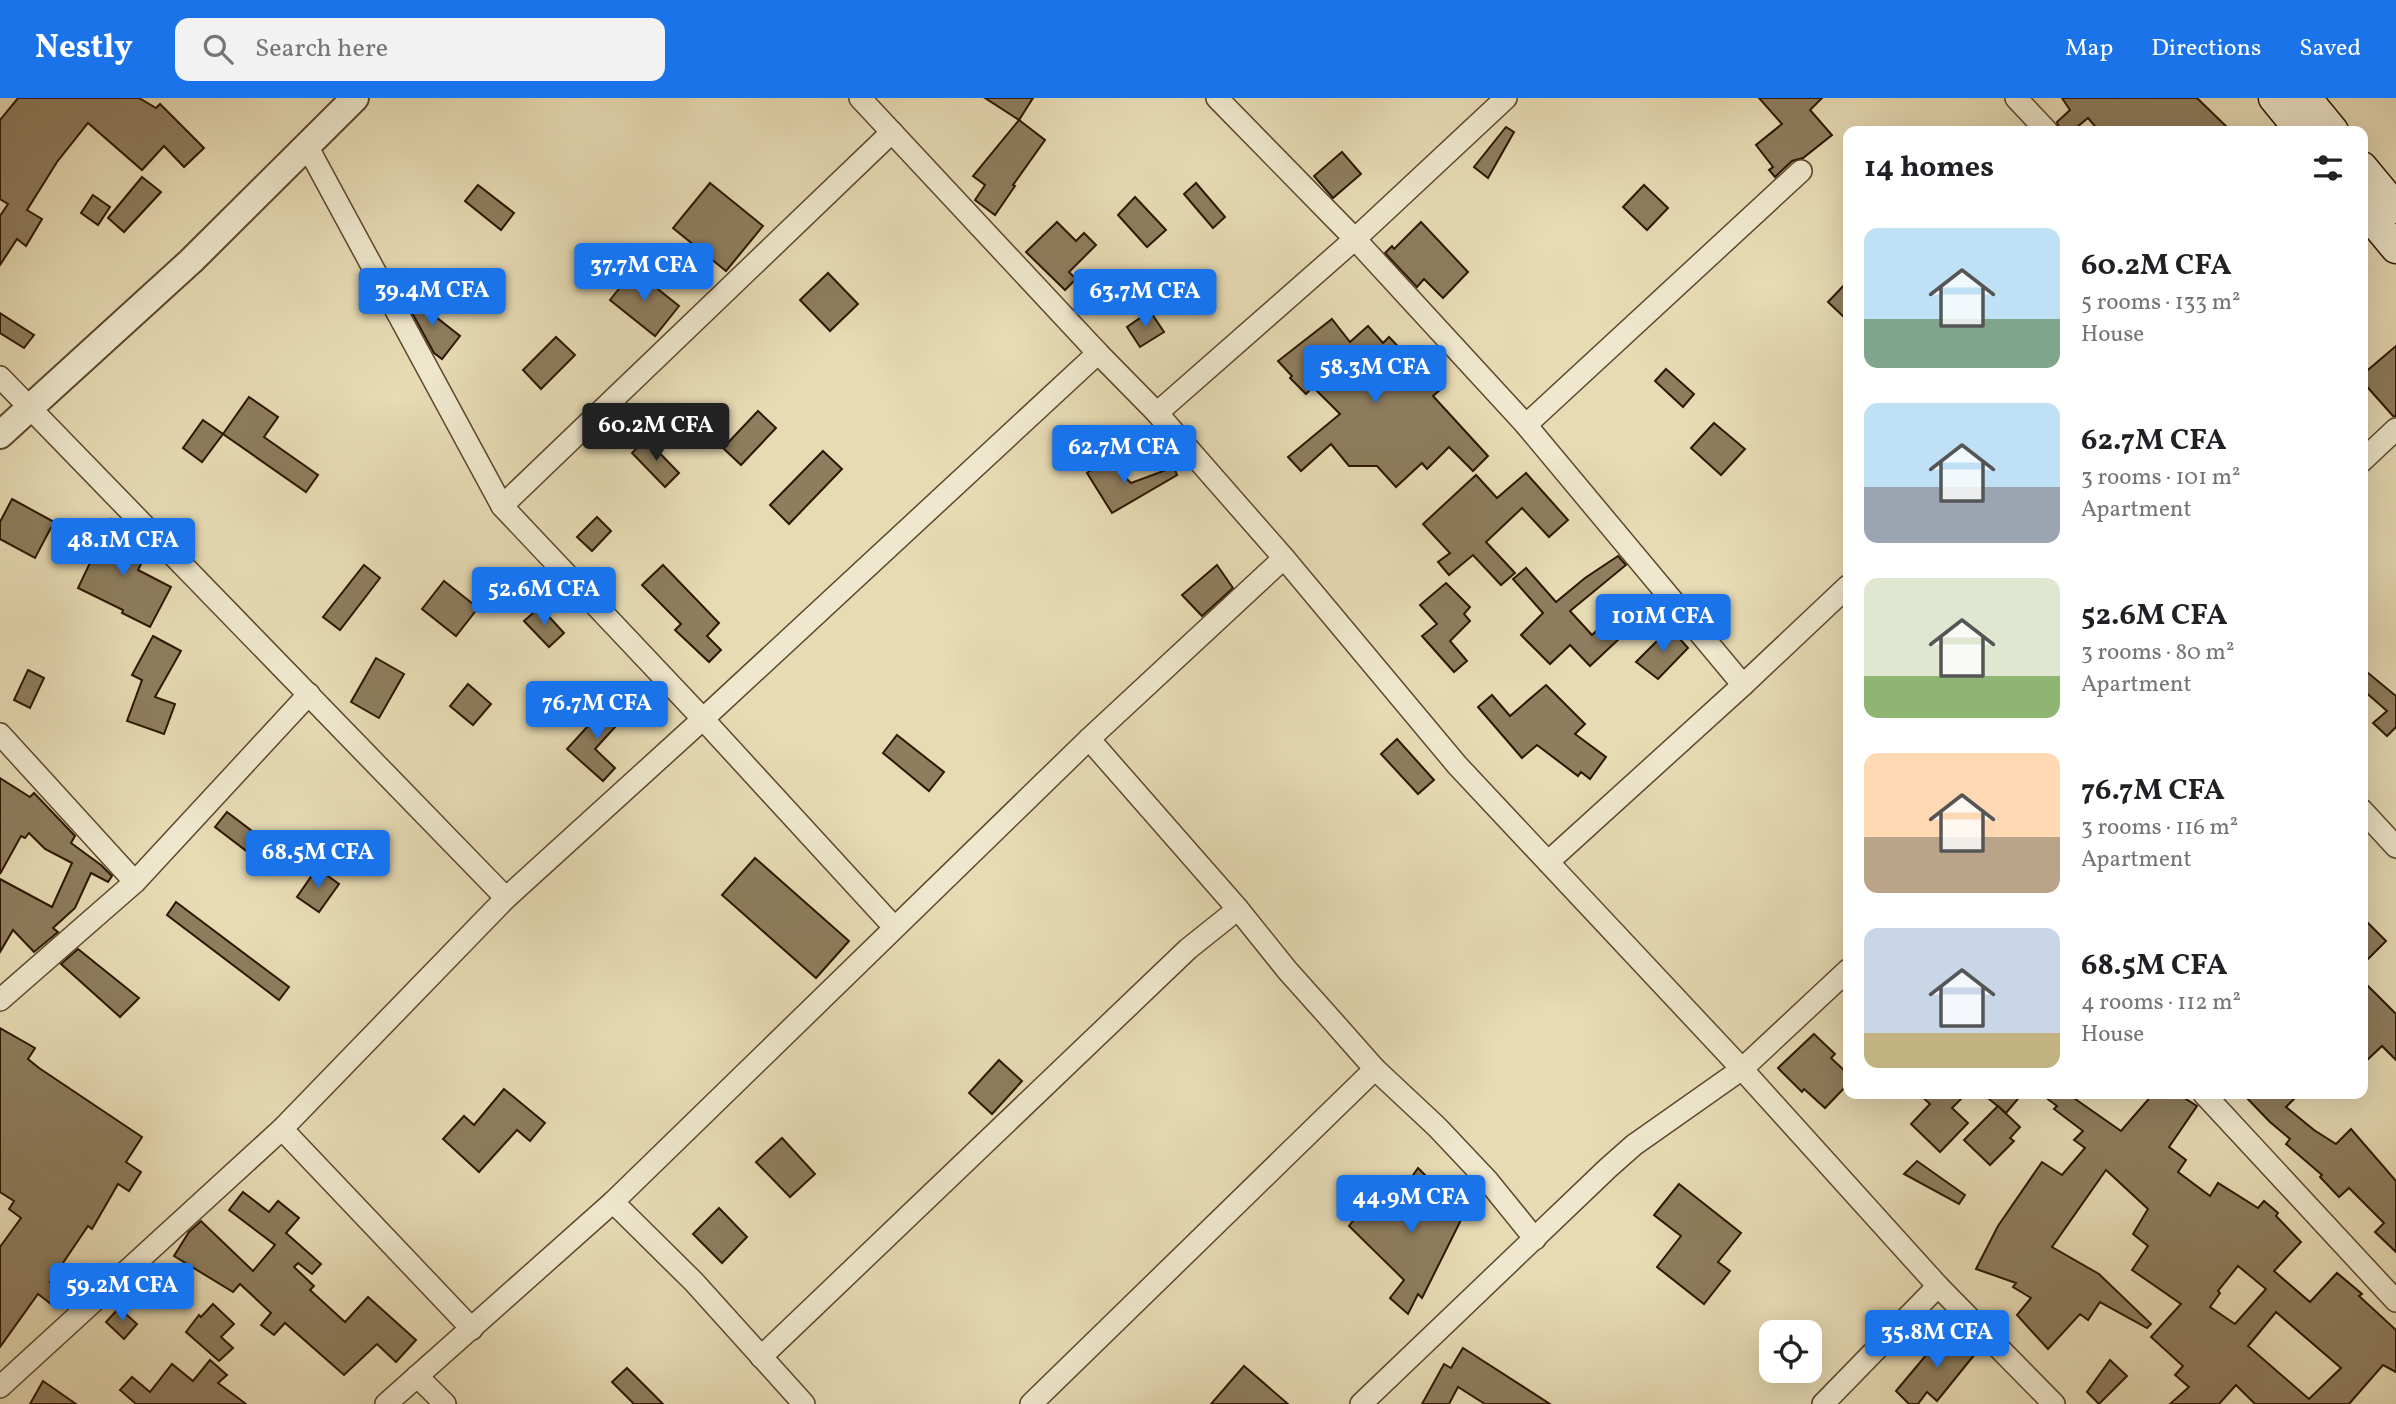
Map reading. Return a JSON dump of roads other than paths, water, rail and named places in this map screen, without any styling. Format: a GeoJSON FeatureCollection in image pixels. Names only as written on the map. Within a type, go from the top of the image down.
{"type":"FeatureCollection","features":[{"type":"Feature","properties":{"kind":"main road"},"geometry":{"type":"LineString","coordinates":[[2274,98],[2297,126]]}},
{"type":"Feature","properties":{"kind":"main road"},"geometry":{"type":"LineString","coordinates":[[2306,98],[2329,126]]}},
{"type":"Feature","properties":{"kind":"main road"},"geometry":{"type":"LineString","coordinates":[[2368,174],[2396,208]]}},
{"type":"Feature","properties":{"kind":"main road"},"geometry":{"type":"LineString","coordinates":[[2368,214],[2396,248]]}},
{"type":"Feature","properties":{"kind":"street"},"geometry":{"type":"LineString","coordinates":[[0,435],[191,261],[355,98]]}},
{"type":"Feature","properties":{"kind":"street"},"geometry":{"type":"LineString","coordinates":[[860,98],[1157,413],[1284,558],[1457,765],[1742,1069],[1938,1286],[2053,1404]]}},
{"type":"Feature","properties":{"kind":"street"},"geometry":{"type":"LineString","coordinates":[[1217,98],[1355,239],[1526,425],[1743,685]]}},
{"type":"Feature","properties":{"kind":"street"},"geometry":{"type":"LineString","coordinates":[[1157,413],[1355,239],[1506,98]]}},
{"type":"Feature","properties":{"kind":"street"},"geometry":{"type":"LineString","coordinates":[[2016,98],[2042,126]]}},
{"type":"Feature","properties":{"kind":"street"},"geometry":{"type":"LineString","coordinates":[[502,506],[892,132]]}},
{"type":"Feature","properties":{"kind":"street"},"geometry":{"type":"LineString","coordinates":[[307,146],[502,506],[704,719],[894,928]]}},
{"type":"Feature","properties":{"kind":"street"},"geometry":{"type":"LineString","coordinates":[[1526,425],[1801,171]]}},
{"type":"Feature","properties":{"kind":"street"},"geometry":{"type":"LineString","coordinates":[[0,1387],[282,1129],[506,898],[704,719],[1098,353]]}},
{"type":"Feature","properties":{"kind":"street"},"geometry":{"type":"LineString","coordinates":[[0,377],[506,898]]}},
{"type":"Feature","properties":{"kind":"street"},"geometry":{"type":"LineString","coordinates":[[2368,455],[2396,429]]}},
{"type":"Feature","properties":{"kind":"street"},"geometry":{"type":"LineString","coordinates":[[386,1404],[614,1202],[1089,739],[1284,558]]}},
{"type":"Feature","properties":{"kind":"street"},"geometry":{"type":"LineString","coordinates":[[1548,862],[1843,591]]}},
{"type":"Feature","properties":{"kind":"street"},"geometry":{"type":"LineString","coordinates":[[0,1000],[135,882],[309,694]]}},
{"type":"Feature","properties":{"kind":"street"},"geometry":{"type":"LineString","coordinates":[[0,734],[135,882]]}},
{"type":"Feature","properties":{"kind":"street"},"geometry":{"type":"LineString","coordinates":[[1089,739],[1375,1069],[1437,1126],[1488,1181],[1535,1239]]}},
{"type":"Feature","properties":{"kind":"street"},"geometry":{"type":"LineString","coordinates":[[2368,817],[2396,847]]}},
{"type":"Feature","properties":{"kind":"street"},"geometry":{"type":"LineString","coordinates":[[761,1357],[1188,949],[1238,909]]}},
{"type":"Feature","properties":{"kind":"street"},"geometry":{"type":"LineString","coordinates":[[1361,1404],[1633,1145],[1742,1069],[1843,975]]}},
{"type":"Feature","properties":{"kind":"street"},"geometry":{"type":"LineString","coordinates":[[1031,1404],[1375,1069]]}},
{"type":"Feature","properties":{"kind":"street"},"geometry":{"type":"LineString","coordinates":[[2209,1099],[2396,1301]]}},
{"type":"Feature","properties":{"kind":"street"},"geometry":{"type":"LineString","coordinates":[[282,1129],[472,1329]]}},
{"type":"Feature","properties":{"kind":"street"},"geometry":{"type":"LineString","coordinates":[[614,1202],[694,1282],[804,1404]]}},
{"type":"Feature","properties":{"kind":"street"},"geometry":{"type":"LineString","coordinates":[[1823,1404],[1938,1286]]}},
{"type":"Feature","properties":{"kind":"street"},"geometry":{"type":"LineString","coordinates":[[417,1376],[445,1404]]}}]}
